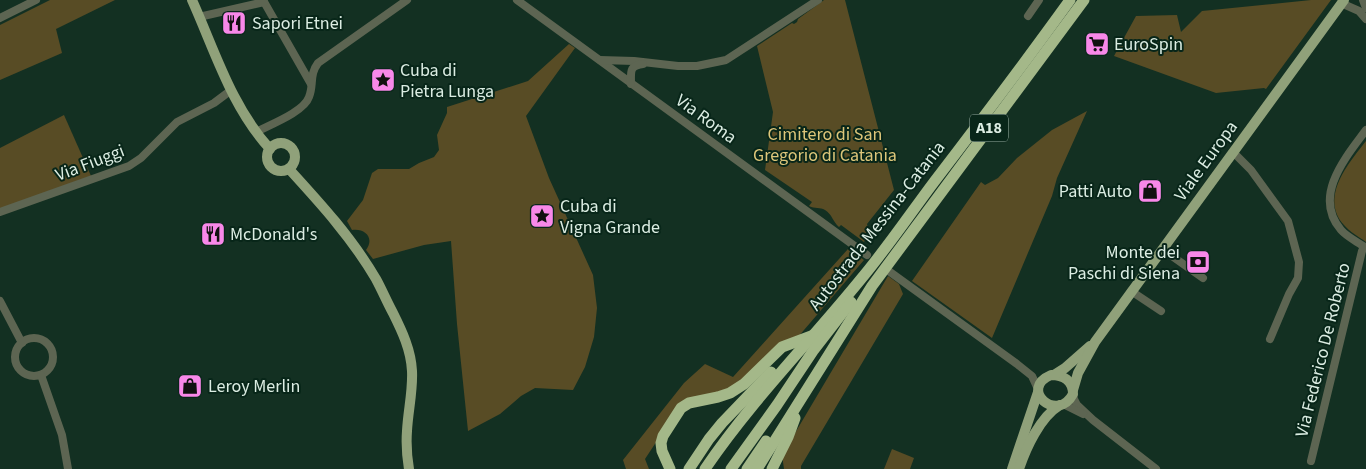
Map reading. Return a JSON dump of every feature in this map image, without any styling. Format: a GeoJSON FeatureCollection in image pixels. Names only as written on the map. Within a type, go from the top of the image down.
{"type":"FeatureCollection","features":[{"type":"Feature","properties":{"kind":"highway","name":"Autostrada Messina-Catania"},"geometry":{"type":"LineString","coordinates":[[705,469],[764,391],[812,343],[1023,65],[1070,0]]}},
{"type":"Feature","properties":{"kind":"highway"},"geometry":{"type":"LineString","coordinates":[[714,469],[812,343],[840,316],[1077,0]]}},
{"type":"Feature","properties":{"kind":"highway","name":"Autostrada Messina-Catania"},"geometry":{"type":"LineString","coordinates":[[757,469],[862,300],[893,255],[1084,0]]}},
{"type":"Feature","properties":{"kind":"highway"},"geometry":{"type":"LineString","coordinates":[[738,469],[862,300]]}},
{"type":"Feature","properties":{"kind":"highway"},"geometry":{"type":"LineString","coordinates":[[690,469],[709,439],[743,400],[778,366],[812,343]]}},
{"type":"Feature","properties":{"kind":"highway"},"geometry":{"type":"LineString","coordinates":[[664,469],[658,455],[658,449],[674,418],[685,405],[718,398],[730,393],[744,384],[782,347],[812,343]]}},
{"type":"Feature","properties":{"kind":"highway"},"geometry":{"type":"LineString","coordinates":[[723,469],[812,343]]}},
{"type":"Feature","properties":{"kind":"highway"},"geometry":{"type":"LineString","coordinates":[[731,469],[777,406],[812,343]]}},
{"type":"Feature","properties":{"kind":"highway"},"geometry":{"type":"LineString","coordinates":[[698,469],[715,444],[778,366]]}},
{"type":"Feature","properties":{"kind":"highway"},"geometry":{"type":"LineString","coordinates":[[772,469],[819,369]]}},
{"type":"Feature","properties":{"kind":"highway"},"geometry":{"type":"LineString","coordinates":[[747,469],[789,408],[819,369]]}},
{"type":"Feature","properties":{"kind":"highway"},"geometry":{"type":"LineString","coordinates":[[683,469],[717,420],[726,411],[743,400]]}},
{"type":"Feature","properties":{"kind":"highway"},"geometry":{"type":"LineString","coordinates":[[763,469],[797,414]]}},
{"type":"Feature","properties":{"kind":"highway"},"geometry":{"type":"LineString","coordinates":[[662,439],[662,451],[670,469]]}},
{"type":"Feature","properties":{"kind":"highway"},"geometry":{"type":"LineString","coordinates":[[662,439],[677,469]]}},
{"type":"Feature","properties":{"kind":"main road"},"geometry":{"type":"LineString","coordinates":[[192,0],[230,91],[246,119],[270,149]]}},
{"type":"Feature","properties":{"kind":"main road","name":"Viale Europa"},"geometry":{"type":"LineString","coordinates":[[1095,342],[1343,2]]}},
{"type":"Feature","properties":{"kind":"main road"},"geometry":{"type":"LineString","coordinates":[[278,144],[287,145],[291,148],[295,157],[289,169],[281,172],[270,167],[267,156],[270,149],[278,144]]}},
{"type":"Feature","properties":{"kind":"main road"},"geometry":{"type":"LineString","coordinates":[[289,169],[339,226],[376,280],[410,352],[412,385],[406,432],[409,469]]}},
{"type":"Feature","properties":{"kind":"main road"},"geometry":{"type":"LineString","coordinates":[[1012,469],[1040,385],[1043,381],[1065,368],[1095,342]]}},
{"type":"Feature","properties":{"kind":"main road"},"geometry":{"type":"LineString","coordinates":[[1019,469],[1029,445],[1043,421],[1053,409],[1068,401],[1073,392],[1078,373],[1095,342]]}},
{"type":"Feature","properties":{"kind":"main road"},"geometry":{"type":"LineString","coordinates":[[1052,375],[1070,381],[1073,392]]}},
{"type":"Feature","properties":{"kind":"main road"},"geometry":{"type":"LineString","coordinates":[[1038,391],[1040,398],[1044,402],[1052,406],[1061,405]]}},
{"type":"Feature","properties":{"kind":"street"},"geometry":{"type":"LineString","coordinates":[[0,18],[36,0]]}},
{"type":"Feature","properties":{"kind":"street"},"geometry":{"type":"LineString","coordinates":[[256,132],[298,110],[306,103],[309,97],[314,69],[318,63],[407,0]]}},
{"type":"Feature","properties":{"kind":"street","name":"Via Roma"},"geometry":{"type":"LineString","coordinates":[[517,0],[867,255]]}},
{"type":"Feature","properties":{"kind":"street"},"geometry":{"type":"LineString","coordinates":[[600,60],[697,66],[726,60],[818,0]]}},
{"type":"Feature","properties":{"kind":"street"},"geometry":{"type":"LineString","coordinates":[[1028,16],[1039,0]]}},
{"type":"Feature","properties":{"kind":"street"},"geometry":{"type":"LineString","coordinates":[[1363,0],[1366,8]]}},
{"type":"Feature","properties":{"kind":"street"},"geometry":{"type":"LineString","coordinates":[[199,17],[264,1],[310,84]]}},
{"type":"Feature","properties":{"kind":"street"},"geometry":{"type":"LineString","coordinates":[[1343,2],[1359,11],[1366,19]]}},
{"type":"Feature","properties":{"kind":"street"},"geometry":{"type":"LineString","coordinates":[[631,84],[632,68],[636,65],[648,63]]}},
{"type":"Feature","properties":{"kind":"street","name":"Via Fiuggi"},"geometry":{"type":"LineString","coordinates":[[0,212],[129,166],[141,158],[178,122],[214,103],[230,91]]}},
{"type":"Feature","properties":{"kind":"street"},"geometry":{"type":"LineString","coordinates":[[1365,247],[1342,231],[1334,217],[1330,199],[1331,188],[1338,170],[1366,130]]}},
{"type":"Feature","properties":{"kind":"street"},"geometry":{"type":"LineString","coordinates":[[1233,152],[1251,170],[1288,221],[1298,262],[1298,278],[1289,294],[1270,339]]}},
{"type":"Feature","properties":{"kind":"street","name":"Via Federico De Roberto"},"geometry":{"type":"LineString","coordinates":[[1311,461],[1362,251],[1365,247]]}},
{"type":"Feature","properties":{"kind":"street"},"geometry":{"type":"LineString","coordinates":[[1162,249],[1203,278]]}},
{"type":"Feature","properties":{"kind":"street"},"geometry":{"type":"LineString","coordinates":[[890,272],[1032,376],[1038,391]]}},
{"type":"Feature","properties":{"kind":"street"},"geometry":{"type":"LineString","coordinates":[[1131,291],[1161,311]]}},
{"type":"Feature","properties":{"kind":"street"},"geometry":{"type":"LineString","coordinates":[[0,301],[22,343]]}},
{"type":"Feature","properties":{"kind":"street"},"geometry":{"type":"LineString","coordinates":[[33,339],[40,340],[49,346],[53,358],[46,372],[41,375],[30,376],[21,372],[17,366],[15,356],[22,343],[33,339]]}},
{"type":"Feature","properties":{"kind":"street"},"geometry":{"type":"LineString","coordinates":[[1017,364],[1038,375],[1052,375]]}},
{"type":"Feature","properties":{"kind":"street"},"geometry":{"type":"LineString","coordinates":[[41,375],[62,435],[68,469]]}},
{"type":"Feature","properties":{"kind":"street"},"geometry":{"type":"LineString","coordinates":[[1073,392],[1077,405],[1093,420],[1156,469]]}},
{"type":"Feature","properties":{"kind":"street"},"geometry":{"type":"LineString","coordinates":[[1061,405],[1093,420]]}},
{"type":"Feature","properties":{"kind":"green space"},"geometry":{"type":"Polygon","coordinates":[[[50,0],[115,0],[56,29],[62,53],[0,80],[0,25],[50,0]]]}},
{"type":"Feature","properties":{"kind":"green space","name":"Cimitero di San Gregorio di Catania"},"geometry":{"type":"Polygon","coordinates":[[[824,0],[845,0],[894,190],[867,224],[870,234],[864,242],[841,225],[839,227],[825,210],[809,206],[812,202],[765,170],[773,112],[757,46],[792,23],[797,22],[798,19],[824,0]]]}},
{"type":"Feature","properties":{"kind":"green space"},"geometry":{"type":"Polygon","coordinates":[[[1311,0],[1331,0],[1266,89],[1216,93],[1114,56],[1136,16],[1177,15],[1181,32],[1202,11],[1311,0]]]}},
{"type":"Feature","properties":{"kind":"green space"},"geometry":{"type":"Polygon","coordinates":[[[569,44],[575,48],[526,116],[549,178],[593,275],[597,308],[594,337],[585,367],[573,390],[535,388],[521,396],[500,414],[468,431],[451,241],[424,245],[373,259],[366,250],[369,246],[369,238],[365,232],[352,230],[347,221],[363,200],[372,173],[378,169],[409,169],[434,157],[439,150],[437,135],[447,113],[447,107],[528,81],[569,44]]]}},
{"type":"Feature","properties":{"kind":"green space"},"geometry":{"type":"Polygon","coordinates":[[[1087,111],[1057,178],[1052,196],[992,338],[912,281],[981,182],[985,185],[998,178],[1017,158],[1052,130],[1087,111]]]}},
{"type":"Feature","properties":{"kind":"green space"},"geometry":{"type":"Polygon","coordinates":[[[64,115],[91,176],[0,209],[0,148],[64,115]]]}},
{"type":"Feature","properties":{"kind":"green space"},"geometry":{"type":"Polygon","coordinates":[[[1366,141],[1366,242],[1344,225],[1337,214],[1335,192],[1345,170],[1366,141]]]}},
{"type":"Feature","properties":{"kind":"green space"},"geometry":{"type":"Polygon","coordinates":[[[848,249],[864,260],[798,337],[741,384],[680,406],[645,459],[649,469],[626,469],[623,460],[684,383],[705,364],[733,377],[848,249]]]}},
{"type":"Feature","properties":{"kind":"green space"},"geometry":{"type":"Polygon","coordinates":[[[888,276],[899,284],[903,294],[801,466],[801,469],[784,469],[782,455],[888,276]]]}},
{"type":"Feature","properties":{"kind":"green space"},"geometry":{"type":"Polygon","coordinates":[[[892,449],[914,458],[910,469],[884,469],[892,449]]]}},
{"type":"Feature","properties":{"kind":"place","name":"Sapori Etnei"},"geometry":{"type":"Point","coordinates":[234,23]}},
{"type":"Feature","properties":{"kind":"place","name":"EuroSpin"},"geometry":{"type":"Point","coordinates":[1097,44]}},
{"type":"Feature","properties":{"kind":"place","name":"Cuba di Pietra Lunga"},"geometry":{"type":"Point","coordinates":[383,80]}},
{"type":"Feature","properties":{"kind":"place","name":"Patti Auto"},"geometry":{"type":"Point","coordinates":[1150,191]}},
{"type":"Feature","properties":{"kind":"place","name":"Cuba di Vigna Grande"},"geometry":{"type":"Point","coordinates":[542,216]}},
{"type":"Feature","properties":{"kind":"place","name":"McDonald's"},"geometry":{"type":"Point","coordinates":[213,234]}},
{"type":"Feature","properties":{"kind":"place","name":"Monte dei Paschi di Siena"},"geometry":{"type":"Point","coordinates":[1198,262]}},
{"type":"Feature","properties":{"kind":"place","name":"Leroy Merlin"},"geometry":{"type":"Point","coordinates":[190,386]}}]}
